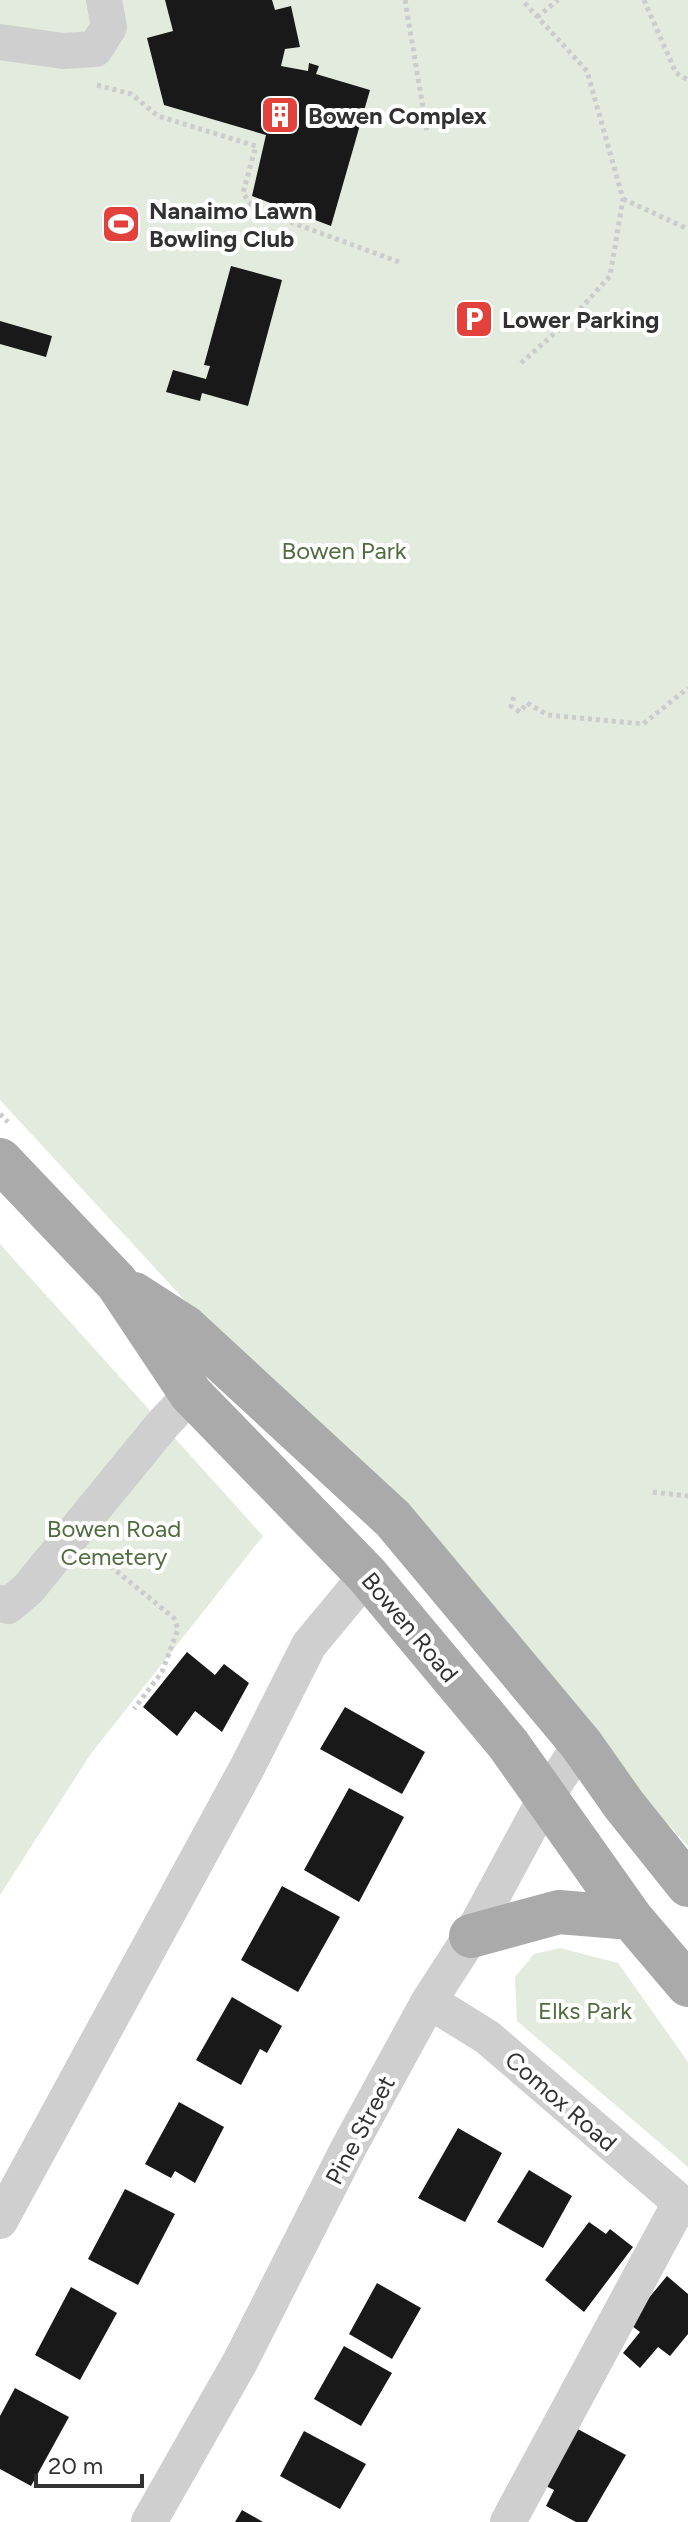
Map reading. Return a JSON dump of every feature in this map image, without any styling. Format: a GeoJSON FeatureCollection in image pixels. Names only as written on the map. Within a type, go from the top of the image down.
{"type":"FeatureCollection","features":[{"type":"Feature","properties":{"kind":"main road","name":"Bowen Road"},"geometry":{"type":"LineString","coordinates":[[0,1160],[117,1283],[191,1394],[367,1575],[508,1744],[631,1918],[688,1985]]}},
{"type":"Feature","properties":{"kind":"main road","name":"Bowen Road"},"geometry":{"type":"LineString","coordinates":[[117,1283],[185,1327],[393,1519],[581,1744],[624,1805],[688,1885]]}},
{"type":"Feature","properties":{"kind":"main road"},"geometry":{"type":"LineString","coordinates":[[471,1936],[559,1912],[631,1918]]}},
{"type":"Feature","properties":{"kind":"street"},"geometry":{"type":"LineString","coordinates":[[0,42],[63,51],[95,49],[109,27],[104,0]]}},
{"type":"Feature","properties":{"kind":"street"},"geometry":{"type":"LineString","coordinates":[[3,1609],[28,1589],[191,1394]]}},
{"type":"Feature","properties":{"kind":"street"},"geometry":{"type":"LineString","coordinates":[[0,2221],[248,1766],[309,1645],[367,1575]]}},
{"type":"Feature","properties":{"kind":"street","name":"Pine Street"},"geometry":{"type":"LineString","coordinates":[[149,2522],[240,2362],[349,2147],[429,2001],[471,1936],[546,1797],[581,1744]]}},
{"type":"Feature","properties":{"kind":"street","name":"Comox Road"},"geometry":{"type":"LineString","coordinates":[[429,2001],[487,2037],[684,2206]]}},
{"type":"Feature","properties":{"kind":"street"},"geometry":{"type":"LineString","coordinates":[[508,2522],[684,2206]]}},
{"type":"Feature","properties":{"kind":"path"},"geometry":{"type":"LineString","coordinates":[[405,0],[427,132]]}},
{"type":"Feature","properties":{"kind":"path"},"geometry":{"type":"LineString","coordinates":[[521,363],[573,317],[610,276],[623,199],[587,71],[522,0]]}},
{"type":"Feature","properties":{"kind":"path"},"geometry":{"type":"LineString","coordinates":[[537,17],[558,0]]}},
{"type":"Feature","properties":{"kind":"path"},"geometry":{"type":"LineString","coordinates":[[642,1],[676,73],[688,80]]}},
{"type":"Feature","properties":{"kind":"path"},"geometry":{"type":"LineString","coordinates":[[87,82],[131,94],[158,116],[256,146],[243,193],[257,213],[285,220],[399,262]]}},
{"type":"Feature","properties":{"kind":"path"},"geometry":{"type":"LineString","coordinates":[[623,199],[688,229]]}},
{"type":"Feature","properties":{"kind":"path"},"geometry":{"type":"LineString","coordinates":[[514,697],[511,706],[520,712],[527,703],[548,715],[643,724],[688,688]]}},
{"type":"Feature","properties":{"kind":"path"},"geometry":{"type":"LineString","coordinates":[[653,1492],[688,1496]]}},
{"type":"Feature","properties":{"kind":"path"},"geometry":{"type":"LineString","coordinates":[[72,1536],[174,1618],[178,1629],[162,1672],[134,1709]]}},
{"type":"Feature","properties":{"kind":"green space","name":"Bowen Park"},"geometry":{"type":"Polygon","coordinates":[[[0,0],[688,0],[688,1846],[0,1100],[0,0]]]}},
{"type":"Feature","properties":{"kind":"green space","name":"Bowen Road Cemetery"},"geometry":{"type":"Polygon","coordinates":[[[0,1244],[263,1536],[90,1755],[0,1895],[0,1244]]]}},
{"type":"Feature","properties":{"kind":"green space","name":"Elks Park"},"geometry":{"type":"Polygon","coordinates":[[[560,1948],[618,1963],[688,2062],[688,2167],[517,2021],[515,1977],[534,1954],[560,1948]]]}},
{"type":"Feature","properties":{"kind":"building","name":"Bowen Complex"},"geometry":{"type":"Polygon","coordinates":[[[165,0],[272,0],[275,10],[291,6],[300,47],[285,49],[281,66],[308,71],[309,63],[319,66],[316,74],[370,90],[331,226],[252,196],[266,135],[164,105],[147,38],[173,31],[165,0]]]}},
{"type":"Feature","properties":{"kind":"building"},"geometry":{"type":"Polygon","coordinates":[[[231,266],[282,280],[248,406],[202,393],[200,401],[166,392],[173,370],[206,379],[210,366],[204,365],[231,266]]]}},
{"type":"Feature","properties":{"kind":"building"},"geometry":{"type":"Polygon","coordinates":[[[0,321],[52,336],[46,357],[0,344],[0,321]]]}},
{"type":"Feature","properties":{"kind":"building"},"geometry":{"type":"Polygon","coordinates":[[[187,1652],[215,1675],[224,1664],[249,1683],[222,1732],[195,1711],[177,1736],[143,1707],[187,1652]]]}},
{"type":"Feature","properties":{"kind":"building"},"geometry":{"type":"Polygon","coordinates":[[[345,1707],[425,1752],[402,1794],[320,1749],[345,1707]]]}},
{"type":"Feature","properties":{"kind":"building"},"geometry":{"type":"Polygon","coordinates":[[[349,1788],[404,1817],[359,1902],[304,1870],[349,1788]]]}},
{"type":"Feature","properties":{"kind":"building"},"geometry":{"type":"Polygon","coordinates":[[[282,1886],[340,1917],[298,1992],[241,1960],[282,1886]]]}},
{"type":"Feature","properties":{"kind":"building"},"geometry":{"type":"Polygon","coordinates":[[[232,1997],[282,2026],[267,2053],[260,2049],[241,2085],[196,2060],[232,1997]]]}},
{"type":"Feature","properties":{"kind":"building"},"geometry":{"type":"Polygon","coordinates":[[[179,2102],[224,2127],[195,2183],[175,2171],[171,2178],[145,2164],[179,2102]]]}},
{"type":"Feature","properties":{"kind":"building"},"geometry":{"type":"Polygon","coordinates":[[[458,2128],[502,2153],[465,2222],[418,2198],[458,2128]]]}},
{"type":"Feature","properties":{"kind":"building"},"geometry":{"type":"Polygon","coordinates":[[[529,2170],[572,2196],[543,2248],[497,2222],[529,2170]]]}},
{"type":"Feature","properties":{"kind":"building"},"geometry":{"type":"Polygon","coordinates":[[[125,2189],[175,2214],[138,2285],[88,2259],[125,2189]]]}},
{"type":"Feature","properties":{"kind":"building"},"geometry":{"type":"Polygon","coordinates":[[[589,2222],[606,2234],[610,2229],[633,2247],[584,2312],[545,2280],[589,2222]]]}},
{"type":"Feature","properties":{"kind":"building"},"geometry":{"type":"Polygon","coordinates":[[[667,2276],[688,2294],[688,2334],[670,2356],[658,2347],[640,2368],[623,2353],[640,2332],[628,2323],[667,2276]]]}},
{"type":"Feature","properties":{"kind":"building"},"geometry":{"type":"Polygon","coordinates":[[[377,2283],[421,2308],[392,2359],[349,2334],[377,2283]]]}},
{"type":"Feature","properties":{"kind":"building"},"geometry":{"type":"Polygon","coordinates":[[[71,2287],[117,2313],[80,2380],[35,2355],[71,2287]]]}},
{"type":"Feature","properties":{"kind":"building"},"geometry":{"type":"Polygon","coordinates":[[[344,2346],[392,2373],[361,2426],[314,2399],[344,2346]]]}},
{"type":"Feature","properties":{"kind":"building"},"geometry":{"type":"Polygon","coordinates":[[[15,2388],[69,2417],[31,2486],[0,2469],[0,2416],[15,2388]]]}},
{"type":"Feature","properties":{"kind":"building"},"geometry":{"type":"Polygon","coordinates":[[[572,2426],[626,2455],[587,2522],[576,2522],[546,2506],[554,2490],[540,2483],[572,2426]]]}},
{"type":"Feature","properties":{"kind":"building"},"geometry":{"type":"Polygon","coordinates":[[[304,2431],[366,2464],[340,2509],[280,2476],[304,2431]]]}},
{"type":"Feature","properties":{"kind":"building"},"geometry":{"type":"Polygon","coordinates":[[[242,2510],[263,2522],[235,2522],[242,2510]]]}},
{"type":"Feature","properties":{"kind":"place","name":"Bowen Complex"},"geometry":{"type":"Point","coordinates":[280,115]}},
{"type":"Feature","properties":{"kind":"place","name":"Nanaimo Lawn Bowling Club"},"geometry":{"type":"Point","coordinates":[121,224]}},
{"type":"Feature","properties":{"kind":"place","name":"Lower Parking"},"geometry":{"type":"Point","coordinates":[474,319]}}]}
